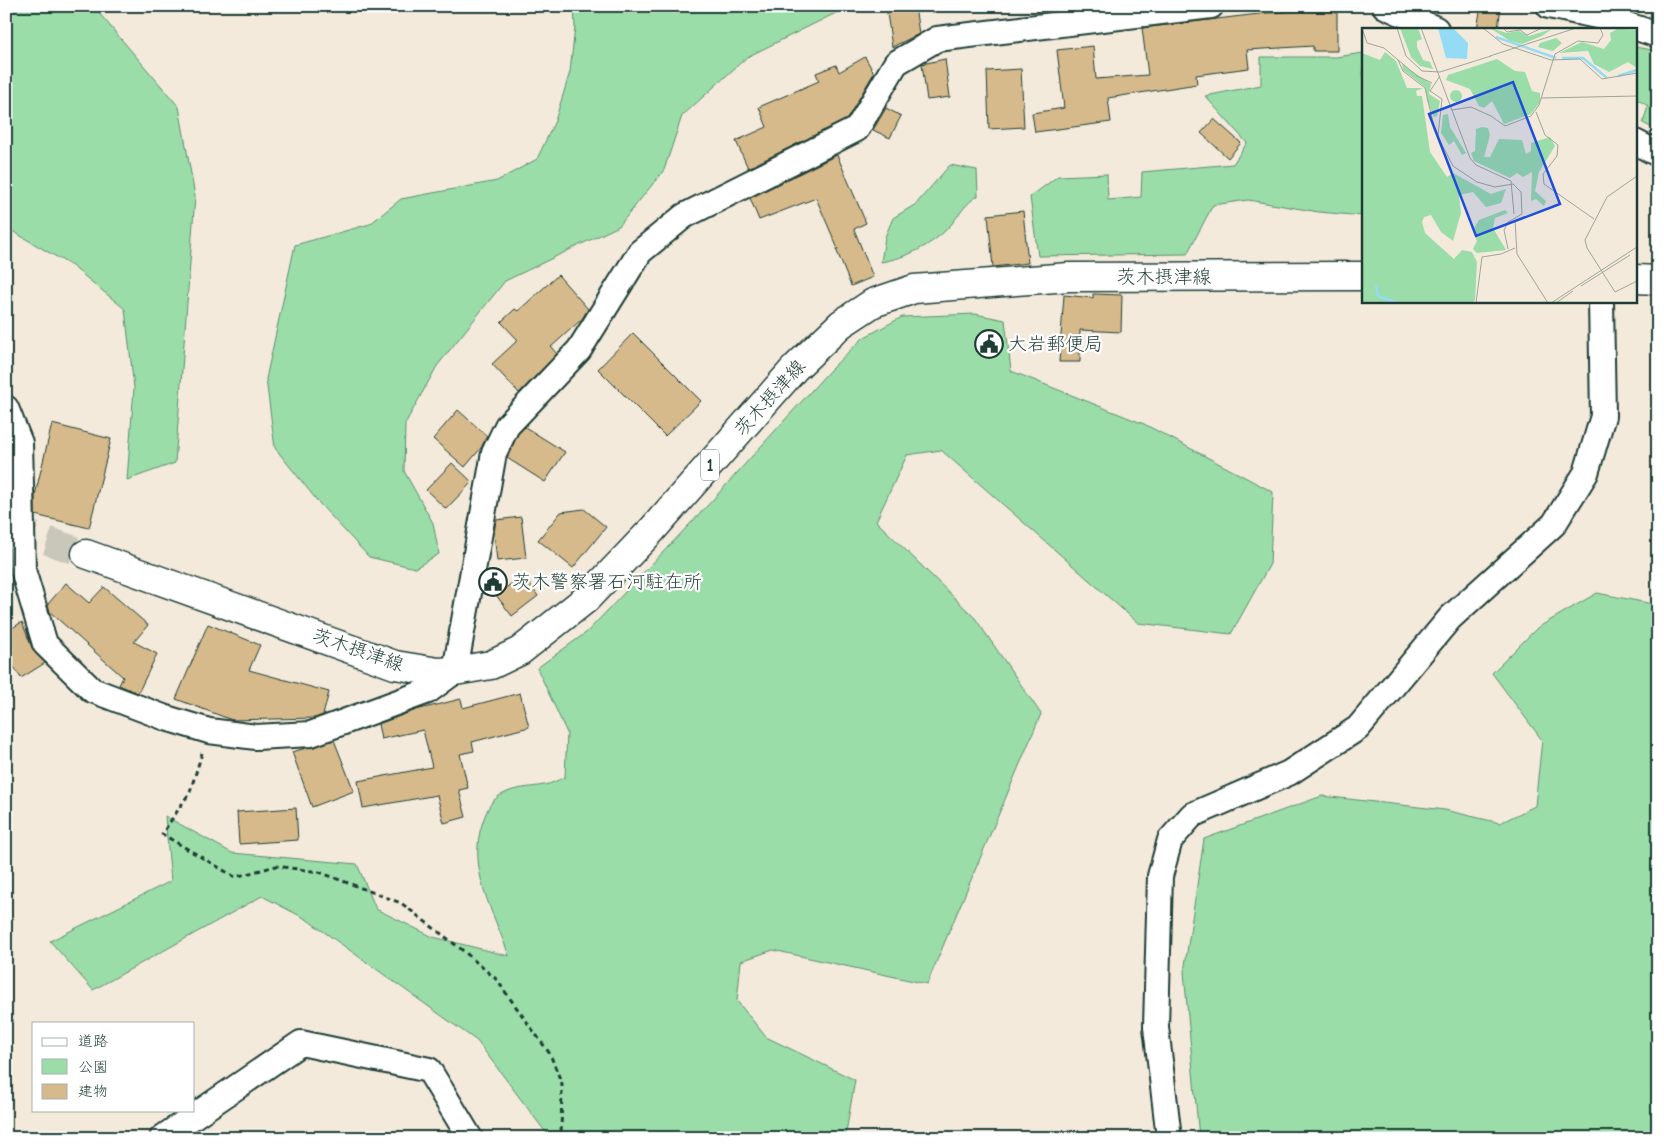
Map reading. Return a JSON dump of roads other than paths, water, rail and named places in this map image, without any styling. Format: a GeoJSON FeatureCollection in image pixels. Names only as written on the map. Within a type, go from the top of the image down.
{"type":"FeatureCollection","features":[{"type":"Feature","properties":{"kind":"main road","name":"茨木摂津線"},"geometry":{"type":"LineString","coordinates":[[86,554],[394,665],[438,672],[491,665],[520,650],[586,599],[652,530],[795,368],[841,324],[874,302],[914,289],[1069,277],[1362,276]]}},
{"type":"Feature","properties":{"kind":"main road"},"geometry":{"type":"LineString","coordinates":[[1636,279],[1658,280]]}},
{"type":"Feature","properties":{"kind":"street"},"geometry":{"type":"LineString","coordinates":[[6,408],[20,443],[23,570],[45,644],[92,690],[166,718],[209,731],[256,737],[311,734],[428,691],[455,671],[494,452],[507,426],[579,350],[640,252],[684,216],[857,130],[896,63],[937,40],[1211,6]]}},
{"type":"Feature","properties":{"kind":"street"},"geometry":{"type":"LineString","coordinates":[[1385,6],[1434,28]]}},
{"type":"Feature","properties":{"kind":"street"},"geometry":{"type":"LineString","coordinates":[[1549,6],[1606,18],[1658,35]]}},
{"type":"Feature","properties":{"kind":"street"},"geometry":{"type":"LineString","coordinates":[[1636,143],[1658,154]]}},
{"type":"Feature","properties":{"kind":"street"},"geometry":{"type":"LineString","coordinates":[[1169,1138],[1156,1027],[1160,876],[1170,840],[1192,815],[1289,773],[1358,728],[1450,618],[1554,524],[1586,473],[1603,416],[1601,302]]}},
{"type":"Feature","properties":{"kind":"street"},"geometry":{"type":"LineString","coordinates":[[162,1138],[301,1042],[429,1070],[470,1138]]}},
{"type":"Feature","properties":{"kind":"tunnel"},"geometry":{"type":"LineString","coordinates":[[8,527],[86,554]]}},
{"type":"Feature","properties":{"kind":"place","name":"大岩郵便局"},"geometry":{"type":"Point","coordinates":[989,344]}},
{"type":"Feature","properties":{"kind":"place","name":"茨木警察署石河駐在所"},"geometry":{"type":"Point","coordinates":[493,582]}}]}
